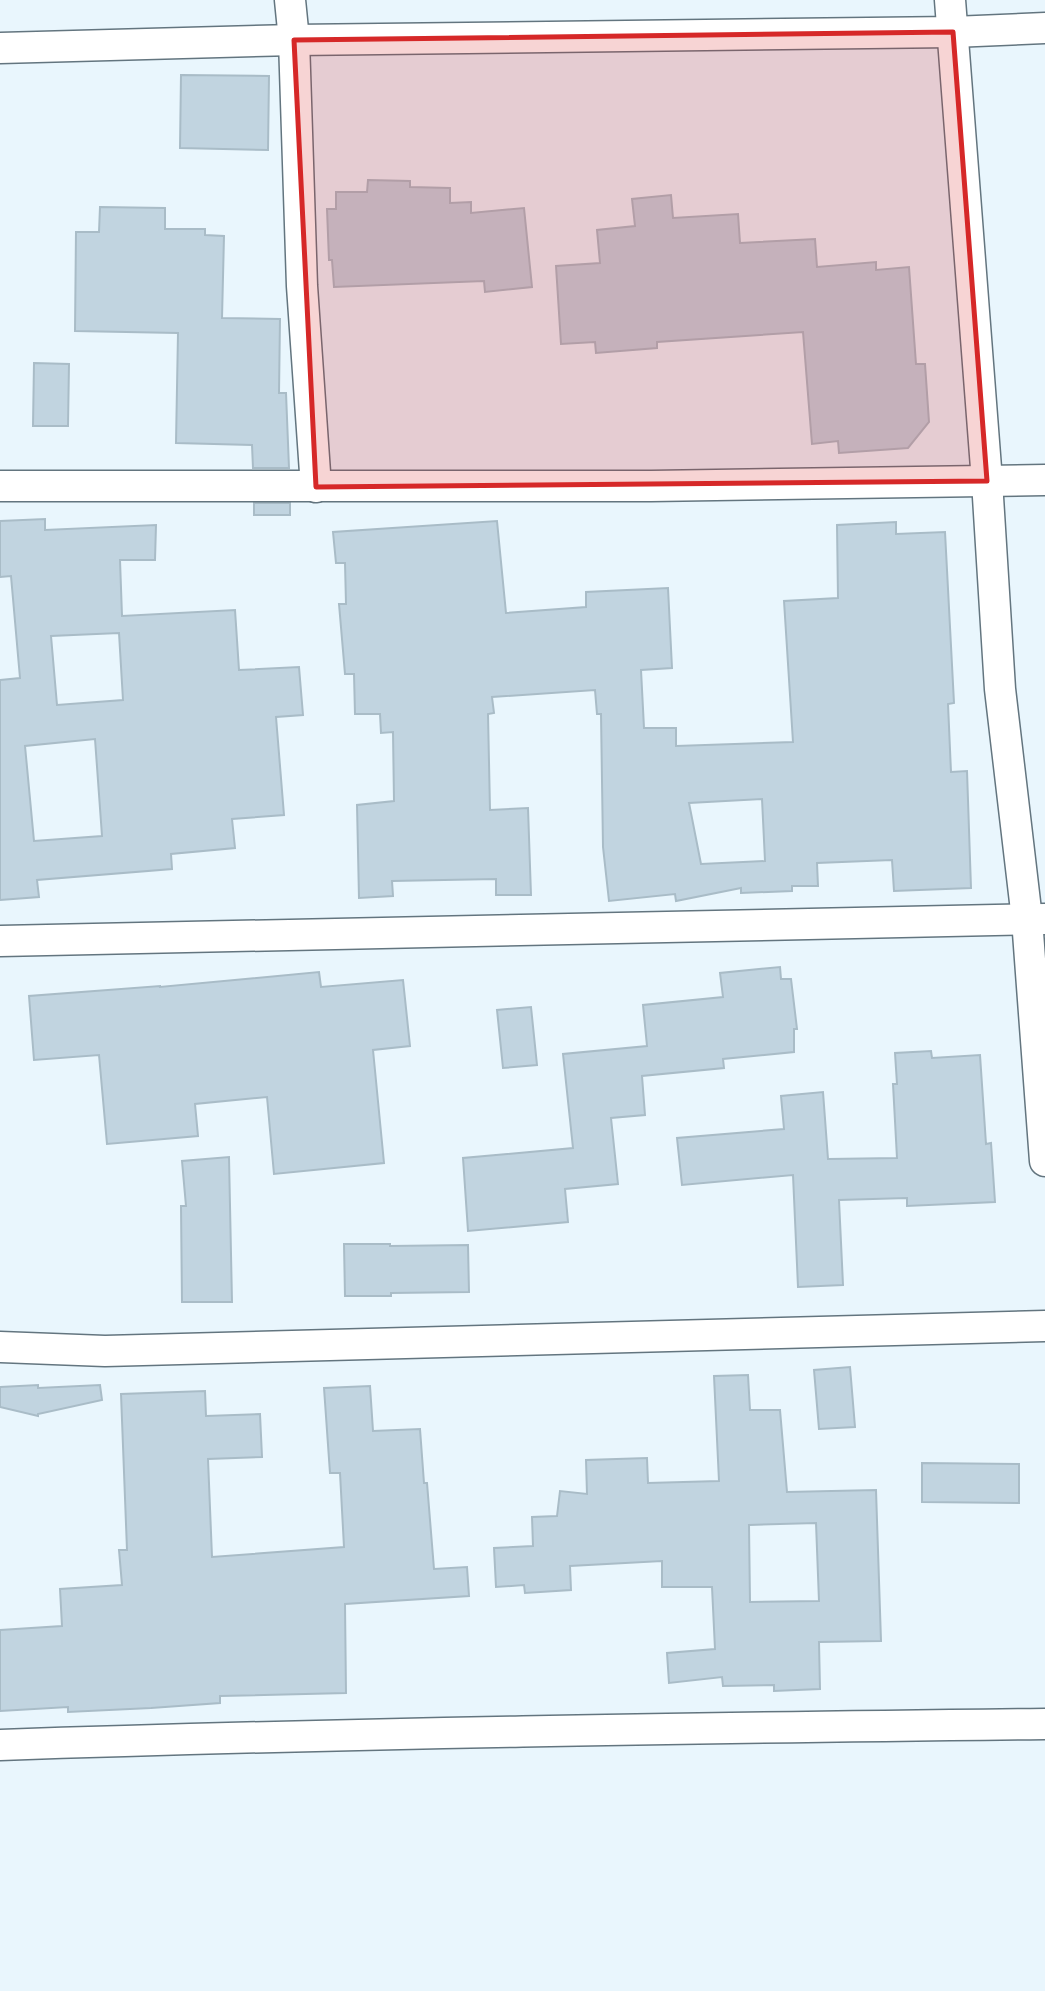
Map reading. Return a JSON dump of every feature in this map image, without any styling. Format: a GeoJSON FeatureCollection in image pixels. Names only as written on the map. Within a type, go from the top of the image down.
{"type":"FeatureCollection","features":[{"type":"Feature","properties":{"kind":"street"},"geometry":{"type":"LineString","coordinates":[[289,0],[294,40],[302,286],[316,487]]}},
{"type":"Feature","properties":{"kind":"street"},"geometry":{"type":"LineString","coordinates":[[950,0],[1000,689],[1036,919],[1045,1161]]}},
{"type":"Feature","properties":{"kind":"street"},"geometry":{"type":"LineString","coordinates":[[0,48],[294,40],[953,32],[1045,28]]}},
{"type":"Feature","properties":{"kind":"street"},"geometry":{"type":"LineString","coordinates":[[0,486],[650,486],[1045,480]]}},
{"type":"Feature","properties":{"kind":"street"},"geometry":{"type":"LineString","coordinates":[[0,941],[1036,919]]}},
{"type":"Feature","properties":{"kind":"street"},"geometry":{"type":"LineString","coordinates":[[0,1347],[105,1351],[1045,1326]]}},
{"type":"Feature","properties":{"kind":"street"},"geometry":{"type":"LineString","coordinates":[[0,1745],[509,1731],[1045,1724]]}},
{"type":"Feature","properties":{"kind":"highlighted area"},"geometry":{"type":"Polygon","coordinates":[[[953,32],[987,481],[316,487],[294,40],[953,32]]]}},
{"type":"Feature","properties":{"kind":"building"},"geometry":{"type":"Polygon","coordinates":[[[181,75],[269,76],[268,150],[180,148],[181,75]]]}},
{"type":"Feature","properties":{"kind":"building"},"geometry":{"type":"Polygon","coordinates":[[[368,180],[410,181],[410,187],[450,188],[450,203],[471,202],[471,213],[524,208],[532,287],[485,292],[484,281],[334,287],[332,260],[329,260],[327,209],[336,209],[336,192],[367,192],[368,180]]]}},
{"type":"Feature","properties":{"kind":"building"},"geometry":{"type":"Polygon","coordinates":[[[671,195],[673,218],[738,214],[740,243],[815,239],[817,267],[876,262],[876,270],[909,267],[916,364],[925,364],[929,422],[908,448],[839,453],[838,441],[812,444],[803,332],[657,342],[657,348],[596,353],[595,342],[561,344],[556,266],[600,263],[597,230],[635,226],[632,199],[671,195]]]}},
{"type":"Feature","properties":{"kind":"building"},"geometry":{"type":"Polygon","coordinates":[[[100,207],[165,208],[165,229],[205,229],[205,235],[224,236],[222,318],[280,319],[279,393],[286,393],[289,468],[253,468],[252,445],[176,443],[178,333],[75,331],[76,232],[99,232],[100,207]]]}},
{"type":"Feature","properties":{"kind":"building"},"geometry":{"type":"Polygon","coordinates":[[[34,363],[69,364],[68,426],[33,426],[34,363]]]}},
{"type":"Feature","properties":{"kind":"building"},"geometry":{"type":"Polygon","coordinates":[[[254,503],[290,503],[290,515],[254,515],[254,503]]]}},
{"type":"Feature","properties":{"kind":"building"},"geometry":{"type":"Polygon","coordinates":[[[45,519],[45,530],[156,525],[155,560],[120,560],[122,616],[235,610],[239,670],[299,667],[303,715],[276,717],[284,815],[232,819],[235,848],[171,854],[172,869],[37,880],[39,897],[0,900],[0,680],[20,678],[11,576],[0,577],[0,521],[45,519]],[[119,633],[51,636],[57,705],[123,700],[119,633]],[[95,739],[25,746],[34,841],[102,836],[95,739]]]}},
{"type":"Feature","properties":{"kind":"building"},"geometry":{"type":"Polygon","coordinates":[[[497,521],[506,613],[586,607],[586,592],[668,588],[672,668],[641,670],[644,728],[676,728],[676,746],[793,742],[784,601],[838,598],[837,525],[896,522],[896,534],[945,532],[954,703],[948,704],[951,772],[967,771],[971,888],[894,891],[892,860],[817,863],[818,886],[792,886],[792,891],[741,893],[741,888],[676,901],[675,894],[609,901],[603,847],[601,714],[597,714],[595,690],[492,697],[494,713],[488,714],[490,810],[528,808],[531,895],[496,895],[496,879],[392,881],[393,896],[359,898],[357,805],[394,801],[393,732],[381,733],[380,714],[355,714],[354,674],[345,674],[339,604],[346,604],[345,563],[336,563],[333,532],[497,521]],[[762,799],[689,803],[701,864],[765,861],[762,799]]]}},
{"type":"Feature","properties":{"kind":"building"},"geometry":{"type":"Polygon","coordinates":[[[780,967],[781,979],[791,979],[797,1029],[794,1029],[794,1052],[723,1059],[724,1068],[642,1076],[645,1115],[611,1118],[618,1184],[565,1189],[568,1222],[468,1231],[463,1158],[573,1148],[563,1054],[647,1046],[643,1005],[723,997],[720,973],[780,967]]]}},
{"type":"Feature","properties":{"kind":"building"},"geometry":{"type":"Polygon","coordinates":[[[319,972],[321,987],[403,980],[410,1046],[373,1050],[384,1163],[274,1174],[267,1097],[195,1104],[198,1136],[107,1144],[99,1055],[34,1060],[29,996],[319,972]]]}},
{"type":"Feature","properties":{"kind":"building"},"geometry":{"type":"Polygon","coordinates":[[[531,1007],[537,1065],[503,1068],[497,1010],[531,1007]]]}},
{"type":"Feature","properties":{"kind":"building"},"geometry":{"type":"Polygon","coordinates":[[[931,1051],[932,1058],[980,1055],[986,1144],[991,1143],[995,1202],[907,1206],[907,1198],[839,1200],[843,1285],[798,1287],[793,1175],[682,1185],[677,1138],[784,1129],[781,1096],[823,1092],[828,1159],[897,1158],[893,1084],[897,1084],[895,1053],[931,1051]]]}},
{"type":"Feature","properties":{"kind":"building"},"geometry":{"type":"Polygon","coordinates":[[[229,1157],[232,1302],[182,1302],[181,1206],[186,1206],[182,1161],[229,1157]]]}},
{"type":"Feature","properties":{"kind":"building"},"geometry":{"type":"Polygon","coordinates":[[[344,1244],[468,1245],[469,1292],[345,1296],[344,1244]]]}},
{"type":"Feature","properties":{"kind":"building"},"geometry":{"type":"Polygon","coordinates":[[[850,1367],[855,1427],[819,1429],[814,1370],[850,1367]]]}},
{"type":"Feature","properties":{"kind":"building"},"geometry":{"type":"Polygon","coordinates":[[[748,1375],[750,1410],[780,1410],[787,1492],[876,1490],[881,1641],[819,1642],[820,1689],[774,1691],[774,1685],[723,1686],[722,1677],[669,1683],[667,1653],[715,1649],[712,1587],[662,1587],[662,1561],[570,1566],[571,1590],[525,1593],[524,1585],[496,1587],[494,1548],[533,1546],[532,1517],[557,1516],[560,1491],[587,1494],[586,1460],[647,1458],[648,1483],[719,1481],[714,1376],[748,1375]],[[816,1523],[749,1525],[750,1602],[819,1601],[816,1523]]]}},
{"type":"Feature","properties":{"kind":"building"},"geometry":{"type":"Polygon","coordinates":[[[38,1385],[38,1388],[100,1385],[102,1400],[38,1416],[0,1407],[0,1387],[38,1385]]]}},
{"type":"Feature","properties":{"kind":"building"},"geometry":{"type":"Polygon","coordinates":[[[370,1386],[373,1431],[420,1429],[434,1569],[467,1567],[469,1596],[345,1604],[346,1693],[220,1696],[220,1703],[151,1708],[68,1712],[68,1707],[0,1711],[0,1630],[62,1626],[60,1589],[122,1585],[119,1550],[127,1550],[121,1394],[205,1391],[206,1416],[260,1414],[262,1457],[208,1459],[212,1557],[344,1547],[340,1473],[330,1473],[324,1388],[370,1386]]]}},
{"type":"Feature","properties":{"kind":"building"},"geometry":{"type":"Polygon","coordinates":[[[922,1463],[1019,1464],[1019,1503],[922,1502],[922,1463]]]}}]}
